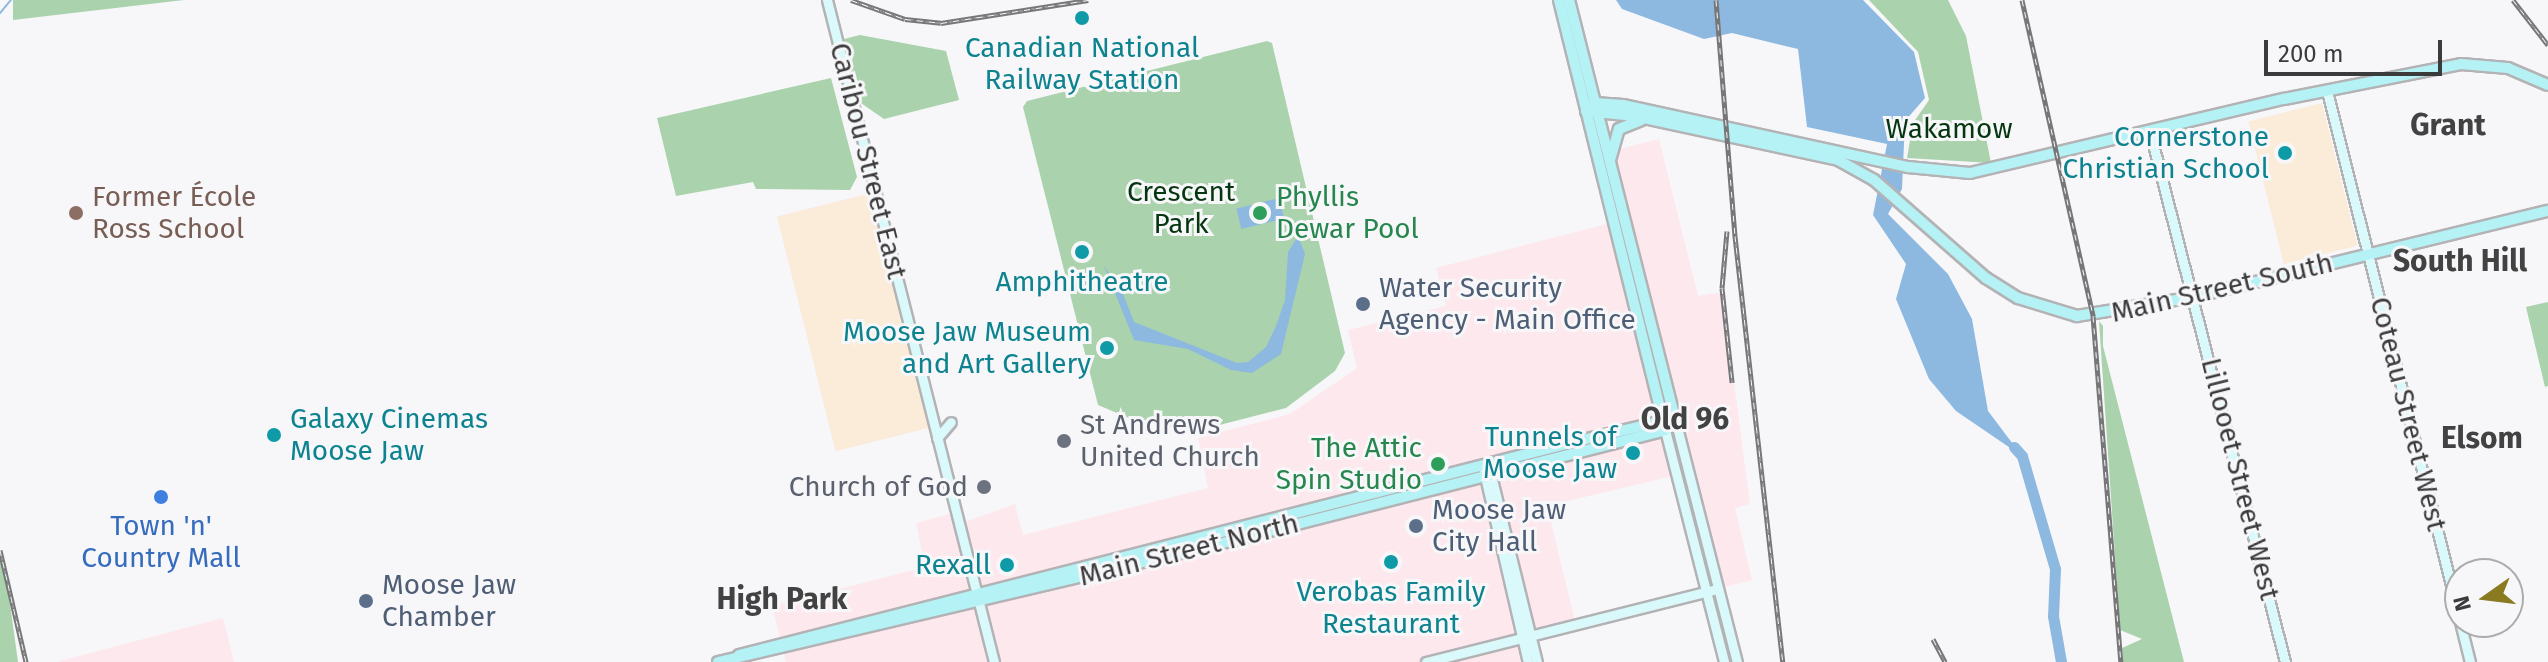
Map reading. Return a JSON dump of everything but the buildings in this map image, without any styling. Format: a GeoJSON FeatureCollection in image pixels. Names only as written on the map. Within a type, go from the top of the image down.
{"type":"FeatureCollection","features":[{"type":"Feature","properties":{"kind":"main road"},"geometry":{"type":"LineString","coordinates":[[1559,0],[1610,166],[1676,423]]}},
{"type":"Feature","properties":{"kind":"main road"},"geometry":{"type":"LineString","coordinates":[[1569,0],[1664,425]]}},
{"type":"Feature","properties":{"kind":"main road"},"geometry":{"type":"LineString","coordinates":[[1592,109],[1611,104],[1878,161],[1970,173],[2327,91],[2461,64],[2493,64],[2548,85]]}},
{"type":"Feature","properties":{"kind":"main road"},"geometry":{"type":"LineString","coordinates":[[1588,78],[1611,104]]}},
{"type":"Feature","properties":{"kind":"main road","name":"Main Street South"},"geometry":{"type":"LineString","coordinates":[[1592,109],[1805,150],[1874,180],[1986,278],[2040,307],[2093,316],[2194,297],[2545,212]]}},
{"type":"Feature","properties":{"kind":"main road"},"geometry":{"type":"LineString","coordinates":[[1610,166],[1619,129],[1651,120]]}},
{"type":"Feature","properties":{"kind":"main road","name":"Main Street North"},"geometry":{"type":"LineString","coordinates":[[718,662],[781,641],[978,597],[1676,423]]}},
{"type":"Feature","properties":{"kind":"street","name":"Caribou Street East"},"geometry":{"type":"LineString","coordinates":[[827,0],[994,662]]}},
{"type":"Feature","properties":{"kind":"street","name":"Coteau Street West"},"geometry":{"type":"LineString","coordinates":[[2327,91],[2444,558]]}},
{"type":"Feature","properties":{"kind":"street","name":"Lillooet Street West"},"geometry":{"type":"LineString","coordinates":[[2150,132],[2285,662]]}},
{"type":"Feature","properties":{"kind":"street"},"geometry":{"type":"LineString","coordinates":[[937,438],[951,422]]}},
{"type":"Feature","properties":{"kind":"street"},"geometry":{"type":"LineString","coordinates":[[1676,423],[1737,662]]}},
{"type":"Feature","properties":{"kind":"street"},"geometry":{"type":"LineString","coordinates":[[1664,425],[1724,662]]}},
{"type":"Feature","properties":{"kind":"street"},"geometry":{"type":"LineString","coordinates":[[1487,472],[1527,637],[1537,662]]}},
{"type":"Feature","properties":{"kind":"street"},"geometry":{"type":"LineString","coordinates":[[1426,662],[1717,589]]}},
{"type":"Feature","properties":{"kind":"street"},"geometry":{"type":"LineString","coordinates":[[1527,637],[1528,662]]}},
{"type":"Feature","properties":{"kind":"street","name":"Coteau Street West"},"geometry":{"type":"LineString","coordinates":[[2464,638],[2470,662]]}},
{"type":"Feature","properties":{"kind":"shaded area"},"geometry":{"type":"Polygon","coordinates":[[[2322,103],[2358,246],[2284,264],[2248,121],[2322,103]]]}},
{"type":"Feature","properties":{"kind":"shaded area"},"geometry":{"type":"Polygon","coordinates":[[[1659,139],[1698,296],[1722,292],[1750,504],[1735,508],[1752,580],[1717,589],[1611,151],[1659,139]]]}},
{"type":"Feature","properties":{"kind":"shaded area"},"geometry":{"type":"Polygon","coordinates":[[[875,192],[934,427],[836,451],[777,216],[875,192]]]}},
{"type":"Feature","properties":{"kind":"shaded area"},"geometry":{"type":"Polygon","coordinates":[[[1614,222],[1663,421],[781,641],[772,606],[925,567],[916,523],[953,513],[956,525],[1015,504],[1023,535],[1208,488],[1198,438],[1290,414],[1357,368],[1348,330],[1446,306],[1436,268],[1614,222]]]}},
{"type":"Feature","properties":{"kind":"shaded area"},"geometry":{"type":"Polygon","coordinates":[[[1665,430],[1677,475],[1547,506],[1576,625],[1522,638],[1528,662],[786,662],[783,651],[1665,430]]]}},
{"type":"Feature","properties":{"kind":"shaded area"},"geometry":{"type":"Polygon","coordinates":[[[223,618],[234,662],[60,662],[60,661],[223,618]]]}},
{"type":"Feature","properties":{"kind":"green space"},"geometry":{"type":"Polygon","coordinates":[[[13,0],[184,0],[13,20],[13,0]]]}},
{"type":"Feature","properties":{"kind":"green space","name":"Wakamow"},"geometry":{"type":"Polygon","coordinates":[[[1869,0],[1948,0],[1966,36],[1991,163],[1907,158],[1913,123],[1929,100],[1918,52],[1869,0]]]}},
{"type":"Feature","properties":{"kind":"green space"},"geometry":{"type":"Polygon","coordinates":[[[860,35],[946,51],[959,100],[884,119],[858,101],[844,39],[860,35]]]}},
{"type":"Feature","properties":{"kind":"green space","name":"Crescent Park"},"geometry":{"type":"Polygon","coordinates":[[[1267,41],[1272,43],[1345,353],[1335,371],[1286,408],[1196,431],[1136,421],[1098,405],[1023,107],[1027,101],[1267,41]]]}},
{"type":"Feature","properties":{"kind":"green space"},"geometry":{"type":"Polygon","coordinates":[[[831,78],[857,177],[850,190],[756,189],[753,182],[676,196],[657,118],[831,78]]]}},
{"type":"Feature","properties":{"kind":"green space"},"geometry":{"type":"Polygon","coordinates":[[[2548,302],[2548,386],[2545,387],[2526,307],[2548,302]]]}},
{"type":"Feature","properties":{"kind":"green space"},"geometry":{"type":"Polygon","coordinates":[[[2099,321],[2103,326],[2103,346],[2184,662],[2123,662],[2122,648],[2142,639],[2120,630],[2099,321]]]}},
{"type":"Feature","properties":{"kind":"green space"},"geometry":{"type":"Polygon","coordinates":[[[0,556],[7,582],[18,662],[0,662],[0,556]]]}},
{"type":"Feature","properties":{"kind":"water"},"geometry":{"type":"Polygon","coordinates":[[[1616,0],[1863,0],[1914,52],[1925,98],[1905,121],[1902,189],[1888,214],[1948,274],[1972,319],[1988,411],[2022,456],[1956,411],[1929,379],[1896,299],[1906,264],[1873,215],[1887,144],[1807,127],[1798,49],[1732,33],[1704,39],[1622,9],[1616,0]]]}},
{"type":"Feature","properties":{"kind":"water","name":"Phyllis Dewar Pool"},"geometry":{"type":"Polygon","coordinates":[[[1279,198],[1284,218],[1241,229],[1236,209],[1279,198]]]}},
{"type":"Feature","properties":{"kind":"water"},"geometry":{"type":"Polygon","coordinates":[[[1298,236],[1305,254],[1281,354],[1252,373],[1231,370],[1188,349],[1134,340],[1104,266],[1122,291],[1134,322],[1237,363],[1248,362],[1266,347],[1276,326],[1285,300],[1288,252],[1298,236]]]}},
{"type":"Feature","properties":{"kind":"waterway"},"geometry":{"type":"LineString","coordinates":[[0,13],[11,0]]}},
{"type":"Feature","properties":{"kind":"waterway"},"geometry":{"type":"LineString","coordinates":[[2014,447],[2022,456],[2055,569],[2053,616],[2061,662]]}},
{"type":"Feature","properties":{"kind":"railway"},"geometry":{"type":"LineString","coordinates":[[851,0],[905,19],[941,23],[1088,0]]}},
{"type":"Feature","properties":{"kind":"railway"},"geometry":{"type":"LineString","coordinates":[[1716,0],[1735,236],[1783,662]]}},
{"type":"Feature","properties":{"kind":"railway"},"geometry":{"type":"LineString","coordinates":[[2022,0],[2093,316],[2121,662]]}},
{"type":"Feature","properties":{"kind":"railway"},"geometry":{"type":"LineString","coordinates":[[2513,0],[2548,45]]}},
{"type":"Feature","properties":{"kind":"railway"},"geometry":{"type":"LineString","coordinates":[[1727,231],[1722,288],[1732,382]]}},
{"type":"Feature","properties":{"kind":"railway"},"geometry":{"type":"LineString","coordinates":[[0,550],[26,662]]}},
{"type":"Feature","properties":{"kind":"railway"},"geometry":{"type":"LineString","coordinates":[[1933,639],[1945,662]]}},
{"type":"Feature","properties":{"kind":"place","name":"Canadian National Railway Station"},"geometry":{"type":"Point","coordinates":[1082,18]}},
{"type":"Feature","properties":{"kind":"place","name":"Cornerstone Christian School"},"geometry":{"type":"Point","coordinates":[2285,153]}},
{"type":"Feature","properties":{"kind":"place","name":"Former École Ross School"},"geometry":{"type":"Point","coordinates":[76,213]}},
{"type":"Feature","properties":{"kind":"place","name":"Phyllis Dewar Pool"},"geometry":{"type":"Point","coordinates":[1260,213]}},
{"type":"Feature","properties":{"kind":"place","name":"Amphitheatre"},"geometry":{"type":"Point","coordinates":[1082,252]}},
{"type":"Feature","properties":{"kind":"place","name":"Water Security Agency - Main Office"},"geometry":{"type":"Point","coordinates":[1363,304]}},
{"type":"Feature","properties":{"kind":"place","name":"Moose Jaw Museum and Art Gallery"},"geometry":{"type":"Point","coordinates":[1107,348]}},
{"type":"Feature","properties":{"kind":"place","name":"Galaxy Cinemas Moose Jaw"},"geometry":{"type":"Point","coordinates":[274,435]}},
{"type":"Feature","properties":{"kind":"place","name":"St Andrews United Church"},"geometry":{"type":"Point","coordinates":[1064,441]}},
{"type":"Feature","properties":{"kind":"place","name":"Tunnels of Moose Jaw"},"geometry":{"type":"Point","coordinates":[1633,453]}},
{"type":"Feature","properties":{"kind":"place","name":"The Attic Spin Studio"},"geometry":{"type":"Point","coordinates":[1438,464]}},
{"type":"Feature","properties":{"kind":"place","name":"Church of God"},"geometry":{"type":"Point","coordinates":[984,487]}},
{"type":"Feature","properties":{"kind":"place","name":"Town 'n' Country Mall"},"geometry":{"type":"Point","coordinates":[161,497]}},
{"type":"Feature","properties":{"kind":"place","name":"Moose Jaw City Hall"},"geometry":{"type":"Point","coordinates":[1416,526]}},
{"type":"Feature","properties":{"kind":"place","name":"Verobas Family Restaurant"},"geometry":{"type":"Point","coordinates":[1391,562]}},
{"type":"Feature","properties":{"kind":"place","name":"Rexall"},"geometry":{"type":"Point","coordinates":[1007,565]}},
{"type":"Feature","properties":{"kind":"place","name":"Moose Jaw Chamber"},"geometry":{"type":"Point","coordinates":[366,601]}},
{"type":"Feature","properties":{"kind":"district","name":"Grant"},"geometry":{"type":"Point","coordinates":[2448,125]}},
{"type":"Feature","properties":{"kind":"district","name":"South Hill"},"geometry":{"type":"Point","coordinates":[2460,261]}},
{"type":"Feature","properties":{"kind":"district","name":"Old 96"},"geometry":{"type":"Point","coordinates":[1685,419]}},
{"type":"Feature","properties":{"kind":"district","name":"Elsom"},"geometry":{"type":"Point","coordinates":[2482,438]}},
{"type":"Feature","properties":{"kind":"district","name":"High Park"},"geometry":{"type":"Point","coordinates":[782,599]}}]}
